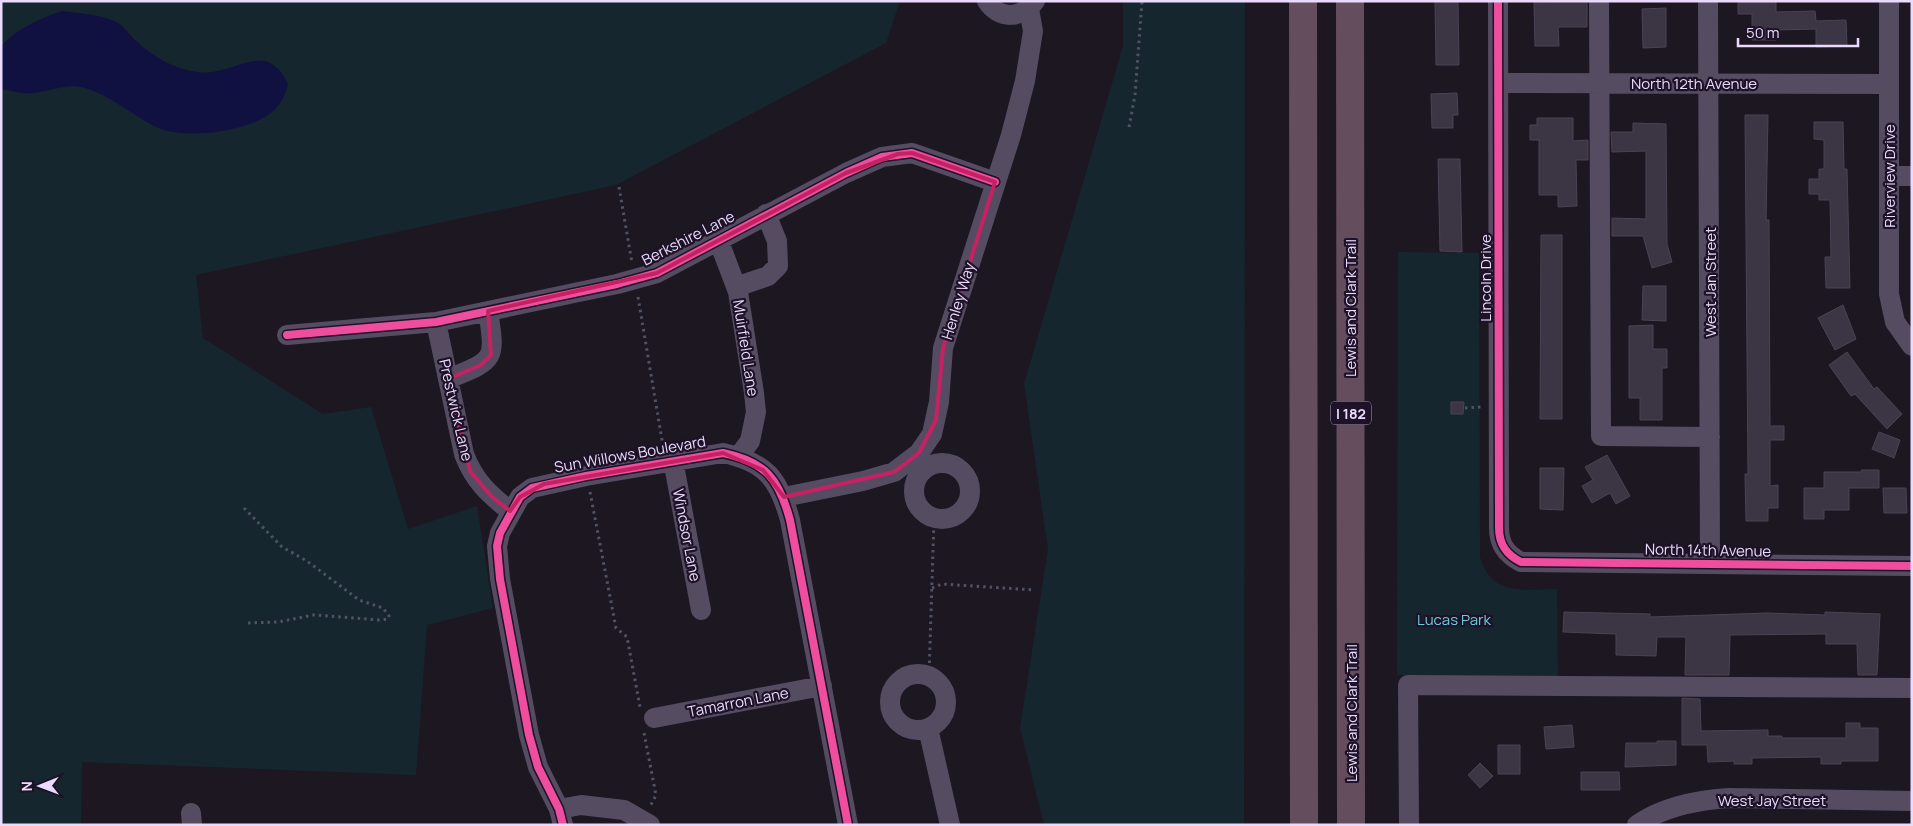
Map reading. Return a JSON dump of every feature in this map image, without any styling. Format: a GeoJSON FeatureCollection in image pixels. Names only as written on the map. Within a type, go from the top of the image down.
{"type":"FeatureCollection","features":[{"type":"Feature","properties":{"kind":"highway"},"geometry":{"type":"LineString","coordinates":[[1303,1],[1304,825]]}},
{"type":"Feature","properties":{"kind":"highway","name":"Lewis and Clark Trail"},"geometry":{"type":"LineString","coordinates":[[1350,1],[1351,825]]}},
{"type":"Feature","properties":{"kind":"street"},"geometry":{"type":"LineString","coordinates":[[987,1],[998,13],[1006,16],[1015,16],[1032,5]]}},
{"type":"Feature","properties":{"kind":"street","name":"Lincoln Drive"},"geometry":{"type":"LineString","coordinates":[[1498,1],[1499,536],[1507,552]]}},
{"type":"Feature","properties":{"kind":"street"},"geometry":{"type":"LineString","coordinates":[[1599,1],[1601,436],[1710,437]]}},
{"type":"Feature","properties":{"kind":"street","name":"West Jan Street"},"geometry":{"type":"LineString","coordinates":[[1708,1],[1710,83],[1710,564]]}},
{"type":"Feature","properties":{"kind":"street","name":"Riverview Drive"},"geometry":{"type":"LineString","coordinates":[[1889,1],[1891,308],[1895,322],[1911,346]]}},
{"type":"Feature","properties":{"kind":"street","name":"Henley Way"},"geometry":{"type":"LineString","coordinates":[[784,497],[915,468],[919,453],[932,434],[939,402],[943,348],[995,182],[1012,136],[1025,81],[1033,31],[1032,5]]}},
{"type":"Feature","properties":{"kind":"street","name":"North 12th Avenue"},"geometry":{"type":"LineString","coordinates":[[1498,83],[1889,84]]}},
{"type":"Feature","properties":{"kind":"street","name":"Berkshire Lane"},"geometry":{"type":"LineString","coordinates":[[287,335],[436,322],[657,273],[766,214],[846,173],[882,157],[912,153],[995,182]]}},
{"type":"Feature","properties":{"kind":"street"},"geometry":{"type":"LineString","coordinates":[[1889,176],[1912,176]]}},
{"type":"Feature","properties":{"kind":"street"},"geometry":{"type":"LineString","coordinates":[[736,287],[768,276],[778,266],[777,241],[766,214]]}},
{"type":"Feature","properties":{"kind":"street","name":"Muirfield Lane"},"geometry":{"type":"LineString","coordinates":[[718,239],[736,287],[756,412],[750,441],[739,456]]}},
{"type":"Feature","properties":{"kind":"street"},"geometry":{"type":"LineString","coordinates":[[448,379],[481,365],[491,355],[493,341],[488,311]]}},
{"type":"Feature","properties":{"kind":"street","name":"Prestwick Lane"},"geometry":{"type":"LineString","coordinates":[[436,322],[464,454],[470,472],[479,484],[510,512]]}},
{"type":"Feature","properties":{"kind":"street","name":"Sun Willows Boulevard"},"geometry":{"type":"LineString","coordinates":[[561,817],[538,767],[529,735],[500,579],[497,546],[500,533],[520,497],[532,488],[670,460],[723,453],[739,456],[772,477],[784,497],[848,825]]}},
{"type":"Feature","properties":{"kind":"street","name":"Windsor Lane"},"geometry":{"type":"LineString","coordinates":[[670,460],[701,610]]}},
{"type":"Feature","properties":{"kind":"street"},"geometry":{"type":"LineString","coordinates":[[944,463],[953,465],[967,478],[970,496],[966,506],[952,518],[934,518],[926,515],[916,500],[914,492],[915,468],[944,463]]}},
{"type":"Feature","properties":{"kind":"street","name":"North 14th Avenue"},"geometry":{"type":"LineString","coordinates":[[1507,552],[1522,562],[1912,566]]}},
{"type":"Feature","properties":{"kind":"street"},"geometry":{"type":"LineString","coordinates":[[919,674],[929,676],[937,681],[946,698],[942,716],[928,728],[919,730],[902,725],[896,719],[890,702],[891,693],[902,679],[919,674]]}},
{"type":"Feature","properties":{"kind":"street"},"geometry":{"type":"LineString","coordinates":[[1409,825],[1408,685],[1912,688]]}},
{"type":"Feature","properties":{"kind":"street","name":"Tamarron Lane"},"geometry":{"type":"LineString","coordinates":[[646,719],[822,686]]}},
{"type":"Feature","properties":{"kind":"street"},"geometry":{"type":"LineString","coordinates":[[928,728],[950,825]]}},
{"type":"Feature","properties":{"kind":"street","name":"West Jay Street"},"geometry":{"type":"LineString","coordinates":[[1637,825],[1662,812],[1706,800],[1912,800]]}},
{"type":"Feature","properties":{"kind":"street"},"geometry":{"type":"LineString","coordinates":[[561,817],[581,805],[624,810],[647,823]]}},
{"type":"Feature","properties":{"kind":"path"},"geometry":{"type":"LineString","coordinates":[[1129,127],[1135,95],[1142,1]]}},
{"type":"Feature","properties":{"kind":"path"},"geometry":{"type":"LineString","coordinates":[[619,187],[670,460]]}},
{"type":"Feature","properties":{"kind":"path"},"geometry":{"type":"LineString","coordinates":[[1465,408],[1482,407]]}},
{"type":"Feature","properties":{"kind":"path"},"geometry":{"type":"LineString","coordinates":[[586,476],[616,628],[627,637],[646,719],[656,795],[647,823]]}},
{"type":"Feature","properties":{"kind":"path"},"geometry":{"type":"LineString","coordinates":[[244,508],[282,547],[307,561],[358,600],[383,608],[389,616],[388,620],[379,620],[314,615],[278,622],[244,623]]}},
{"type":"Feature","properties":{"kind":"path"},"geometry":{"type":"LineString","coordinates":[[929,676],[934,518]]}},
{"type":"Feature","properties":{"kind":"path"},"geometry":{"type":"LineString","coordinates":[[932,588],[942,584],[1035,590]]}},
{"type":"Feature","properties":{"kind":"highlighted area"},"geometry":{"type":"Polygon","coordinates":[[[912,153],[995,182],[943,348],[936,420],[919,453],[894,472],[784,497],[763,470],[723,453],[544,484],[520,497],[510,511],[491,496],[470,471],[448,379],[481,365],[491,355],[488,311],[657,273],[846,173],[898,154],[912,153]]]}},
{"type":"Feature","properties":{"kind":"green space"},"geometry":{"type":"Polygon","coordinates":[[[1,1],[900,1],[886,43],[616,185],[196,275],[203,338],[323,414],[371,407],[408,529],[477,506],[493,608],[427,625],[416,775],[82,762],[81,825],[1,825],[1,1]]]}},
{"type":"Feature","properties":{"kind":"green space"},"geometry":{"type":"Polygon","coordinates":[[[1123,1],[1245,1],[1244,825],[1044,825],[1020,728],[1048,549],[1024,384],[1123,46],[1123,1]]]}},
{"type":"Feature","properties":{"kind":"green space","name":"Lucas Park"},"geometry":{"type":"Polygon","coordinates":[[[1398,252],[1479,253],[1480,557],[1485,570],[1500,585],[1521,590],[1557,589],[1558,677],[1397,675],[1398,252]]]}},
{"type":"Feature","properties":{"kind":"shaded area"},"geometry":{"type":"Polygon","coordinates":[[[62,11],[93,15],[116,22],[156,56],[180,68],[198,72],[211,72],[259,61],[270,63],[279,70],[288,84],[280,103],[271,113],[260,120],[231,129],[197,133],[166,131],[154,126],[100,94],[81,87],[65,87],[30,93],[2,89],[1,46],[14,34],[29,25],[62,11]]]}},
{"type":"Feature","properties":{"kind":"building"},"geometry":{"type":"Polygon","coordinates":[[[1435,1],[1458,1],[1459,65],[1436,65],[1435,1]]]}},
{"type":"Feature","properties":{"kind":"building"},"geometry":{"type":"Polygon","coordinates":[[[1587,1],[1587,27],[1558,27],[1559,46],[1535,46],[1534,2],[1587,1]]]}},
{"type":"Feature","properties":{"kind":"building"},"geometry":{"type":"Polygon","coordinates":[[[1738,2],[1776,2],[1776,12],[1815,11],[1816,21],[1846,20],[1847,46],[1816,47],[1816,29],[1776,30],[1776,40],[1752,40],[1752,14],[1738,14],[1738,2]]]}},
{"type":"Feature","properties":{"kind":"building"},"geometry":{"type":"Polygon","coordinates":[[[1666,8],[1666,47],[1643,48],[1642,9],[1666,8]]]}},
{"type":"Feature","properties":{"kind":"building"},"geometry":{"type":"Polygon","coordinates":[[[1457,93],[1458,115],[1453,115],[1453,128],[1432,128],[1431,94],[1457,93]]]}},
{"type":"Feature","properties":{"kind":"building"},"geometry":{"type":"Polygon","coordinates":[[[1745,115],[1768,115],[1766,220],[1769,220],[1770,426],[1784,426],[1784,440],[1770,440],[1770,486],[1778,485],[1778,508],[1768,508],[1768,521],[1746,521],[1745,474],[1748,474],[1745,115]]]}},
{"type":"Feature","properties":{"kind":"building"},"geometry":{"type":"Polygon","coordinates":[[[1537,118],[1573,118],[1573,141],[1588,140],[1588,160],[1576,160],[1577,206],[1558,207],[1558,195],[1539,195],[1539,140],[1530,140],[1530,125],[1537,125],[1537,118]]]}},
{"type":"Feature","properties":{"kind":"building"},"geometry":{"type":"Polygon","coordinates":[[[1814,122],[1843,122],[1844,169],[1847,169],[1850,288],[1826,288],[1825,257],[1831,257],[1830,200],[1819,200],[1819,194],[1809,194],[1809,179],[1819,179],[1819,169],[1824,169],[1824,140],[1814,139],[1814,122]]]}},
{"type":"Feature","properties":{"kind":"building"},"geometry":{"type":"Polygon","coordinates":[[[1633,123],[1666,124],[1667,244],[1672,262],[1652,268],[1643,236],[1612,236],[1612,218],[1646,219],[1646,151],[1612,152],[1611,132],[1633,132],[1633,123]]]}},
{"type":"Feature","properties":{"kind":"building"},"geometry":{"type":"Polygon","coordinates":[[[1438,159],[1460,159],[1462,252],[1440,251],[1438,159]]]}},
{"type":"Feature","properties":{"kind":"building"},"geometry":{"type":"Polygon","coordinates":[[[1541,235],[1562,235],[1562,419],[1540,419],[1541,235]]]}},
{"type":"Feature","properties":{"kind":"building"},"geometry":{"type":"Polygon","coordinates":[[[1643,286],[1666,286],[1666,321],[1642,320],[1643,286]]]}},
{"type":"Feature","properties":{"kind":"building"},"geometry":{"type":"Polygon","coordinates":[[[1843,305],[1856,339],[1835,350],[1818,318],[1843,305]]]}},
{"type":"Feature","properties":{"kind":"building"},"geometry":{"type":"Polygon","coordinates":[[[1653,325],[1653,349],[1667,349],[1667,368],[1662,368],[1662,420],[1640,420],[1640,398],[1629,398],[1629,326],[1653,325]]]}},
{"type":"Feature","properties":{"kind":"building"},"geometry":{"type":"Polygon","coordinates":[[[1847,352],[1874,389],[1877,387],[1902,414],[1887,429],[1855,394],[1851,396],[1829,365],[1847,352]]]}},
{"type":"Feature","properties":{"kind":"building"},"geometry":{"type":"Polygon","coordinates":[[[1451,402],[1464,402],[1463,414],[1451,414],[1451,402]]]}},
{"type":"Feature","properties":{"kind":"building"},"geometry":{"type":"Polygon","coordinates":[[[1879,432],[1900,440],[1894,458],[1872,449],[1879,432]]]}},
{"type":"Feature","properties":{"kind":"building"},"geometry":{"type":"Polygon","coordinates":[[[1607,455],[1630,496],[1616,504],[1610,493],[1592,503],[1582,486],[1593,480],[1585,467],[1607,455]]]}},
{"type":"Feature","properties":{"kind":"building"},"geometry":{"type":"Polygon","coordinates":[[[1540,468],[1564,468],[1563,510],[1540,509],[1540,468]]]}},
{"type":"Feature","properties":{"kind":"building"},"geometry":{"type":"Polygon","coordinates":[[[1861,470],[1879,470],[1879,488],[1849,488],[1849,510],[1824,510],[1824,519],[1804,519],[1804,488],[1824,488],[1824,472],[1862,472],[1861,470]]]}},
{"type":"Feature","properties":{"kind":"building"},"geometry":{"type":"Polygon","coordinates":[[[1883,488],[1906,488],[1907,513],[1884,513],[1883,488]]]}},
{"type":"Feature","properties":{"kind":"building"},"geometry":{"type":"Polygon","coordinates":[[[1564,612],[1650,614],[1650,617],[1767,613],[1825,615],[1825,612],[1880,614],[1877,675],[1858,675],[1857,644],[1826,644],[1826,634],[1730,635],[1729,675],[1685,675],[1686,637],[1657,637],[1656,656],[1616,655],[1616,634],[1563,632],[1564,612]]]}},
{"type":"Feature","properties":{"kind":"building"},"geometry":{"type":"Polygon","coordinates":[[[1682,698],[1700,699],[1701,731],[1768,730],[1768,736],[1782,736],[1782,738],[1846,738],[1846,723],[1860,723],[1860,728],[1878,728],[1878,761],[1841,761],[1841,764],[1821,764],[1821,757],[1752,758],[1752,764],[1734,764],[1734,761],[1708,762],[1707,745],[1682,745],[1682,698]]]}},
{"type":"Feature","properties":{"kind":"building"},"geometry":{"type":"Polygon","coordinates":[[[1572,725],[1574,747],[1546,749],[1544,727],[1572,725]]]}},
{"type":"Feature","properties":{"kind":"building"},"geometry":{"type":"Polygon","coordinates":[[[1657,741],[1676,741],[1676,765],[1625,767],[1626,743],[1657,743],[1657,741]]]}},
{"type":"Feature","properties":{"kind":"building"},"geometry":{"type":"Polygon","coordinates":[[[1498,745],[1520,745],[1520,774],[1498,774],[1498,745]]]}},
{"type":"Feature","properties":{"kind":"building"},"geometry":{"type":"Polygon","coordinates":[[[1480,763],[1493,776],[1480,788],[1468,775],[1480,763]]]}},
{"type":"Feature","properties":{"kind":"building"},"geometry":{"type":"Polygon","coordinates":[[[1581,772],[1619,772],[1620,790],[1581,790],[1581,772]]]}},
{"type":"Feature","properties":{"kind":"cycle path"},"geometry":{"type":"LineString","coordinates":[[1498,1],[1499,534],[1505,549],[1521,562],[1912,566]]}},
{"type":"Feature","properties":{"kind":"cycle path"},"geometry":{"type":"LineString","coordinates":[[287,335],[436,322],[617,284],[657,273],[846,173],[882,157],[912,153],[995,182]]}},
{"type":"Feature","properties":{"kind":"cycle path"},"geometry":{"type":"LineString","coordinates":[[563,825],[559,809],[538,767],[529,735],[500,579],[497,546],[500,533],[520,497],[532,488],[586,476],[723,453],[738,457],[760,467],[775,483],[786,506],[848,825]]}}]}
